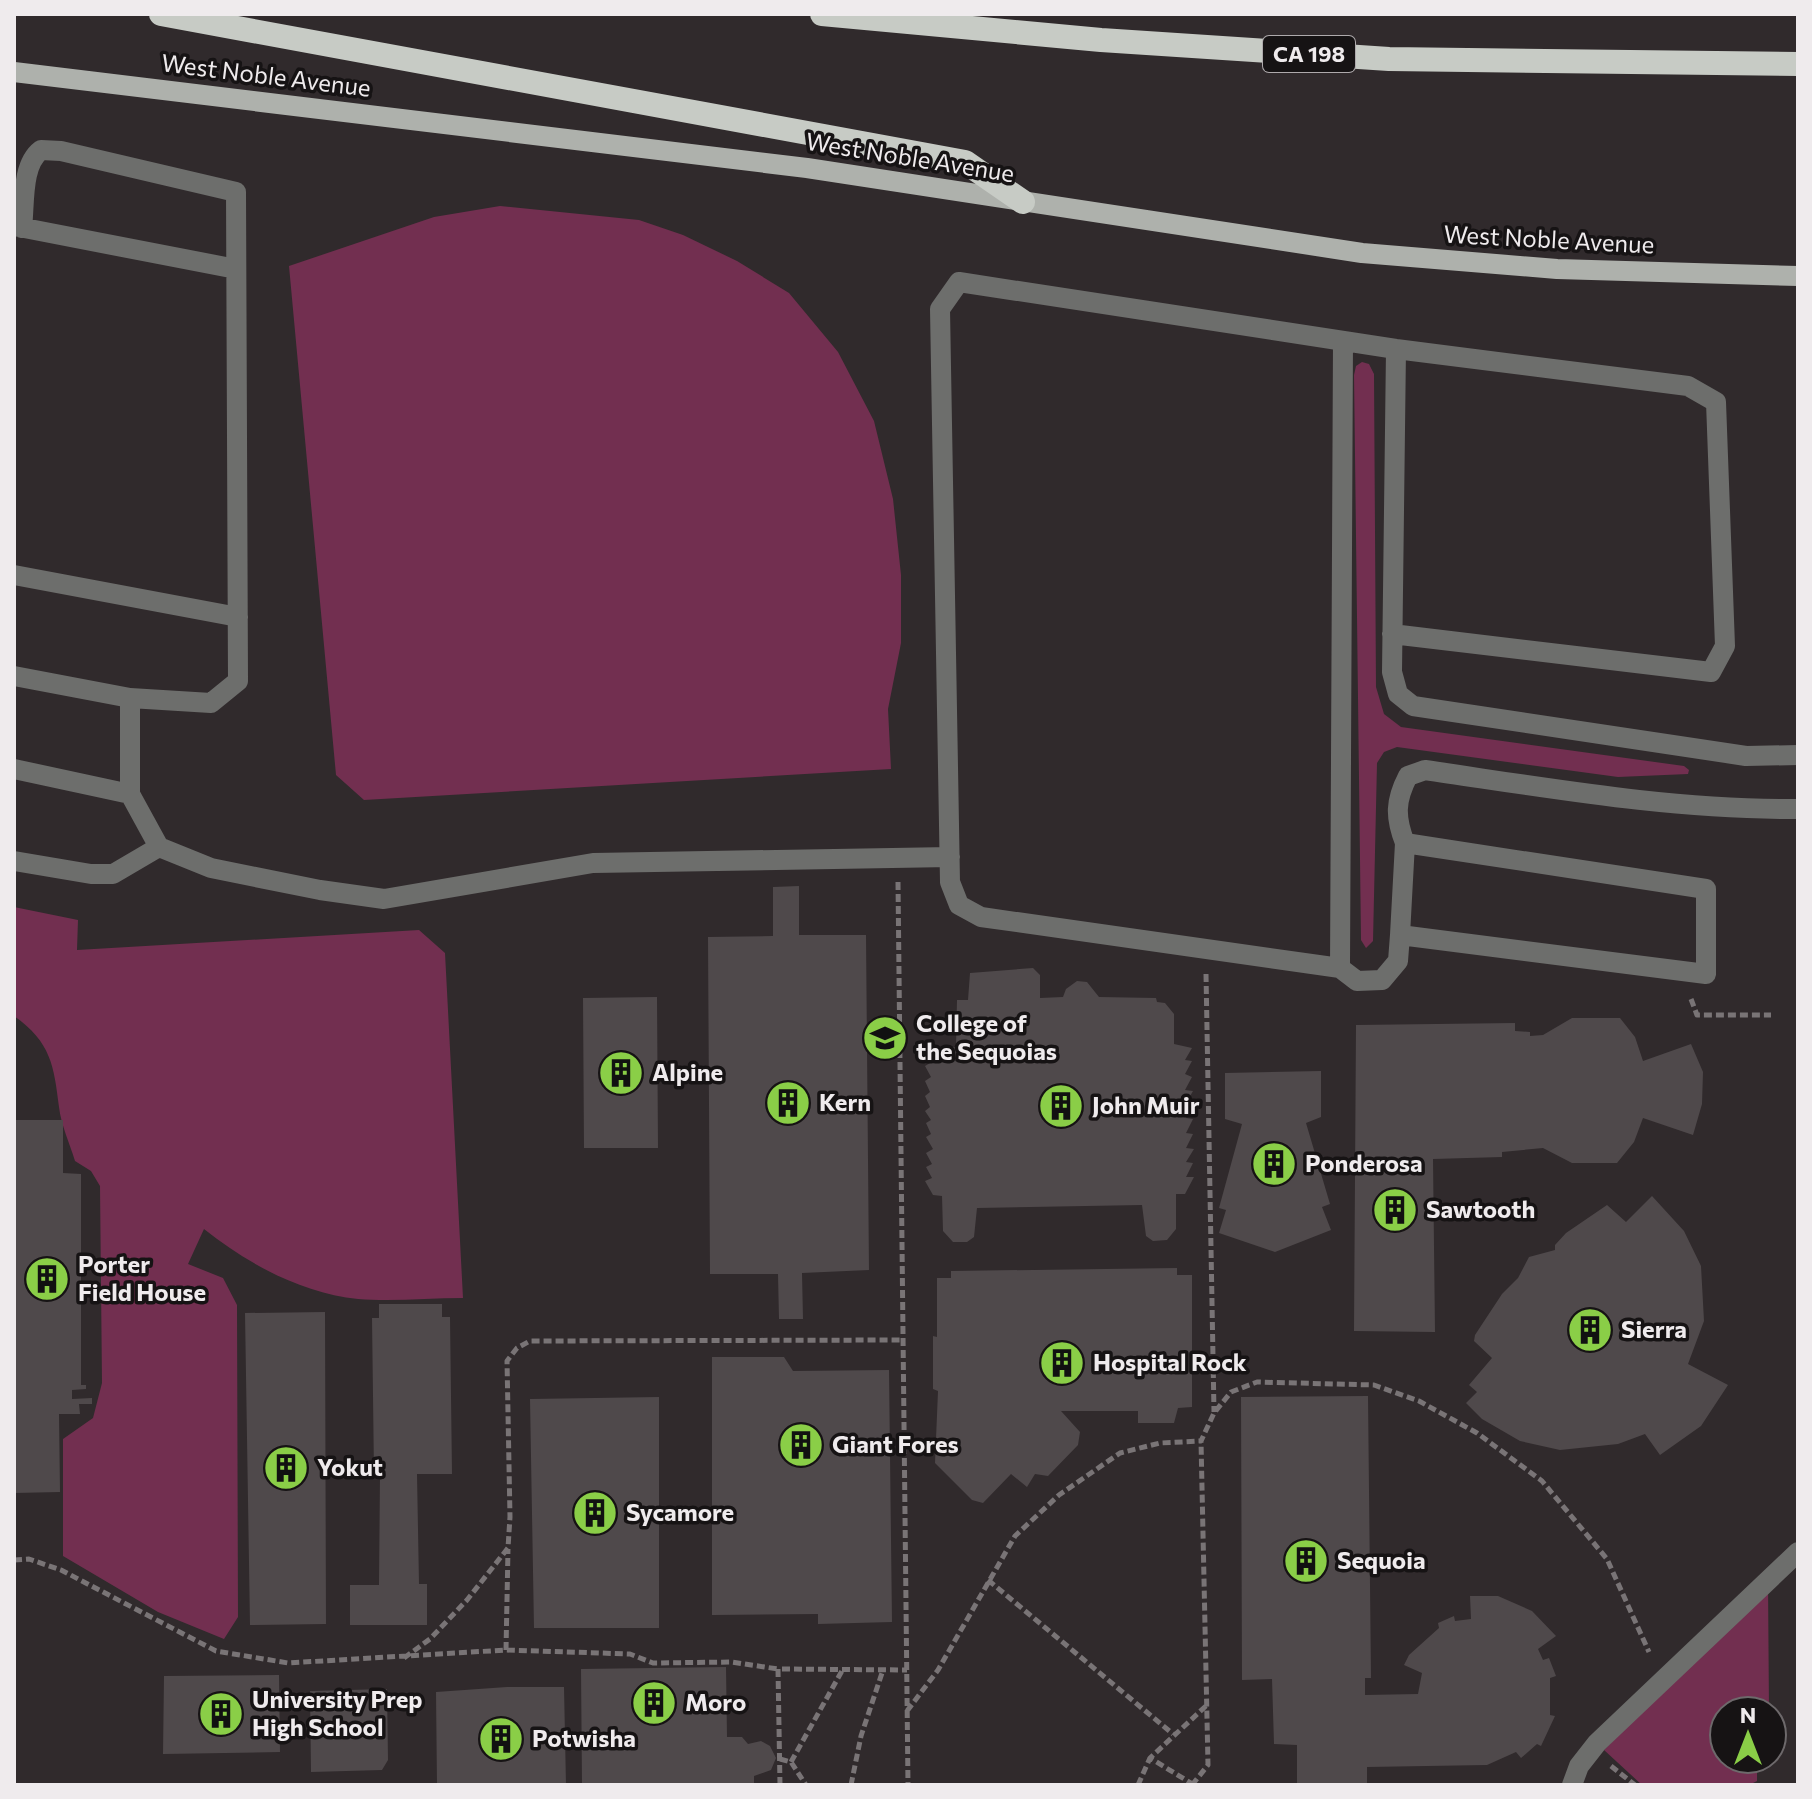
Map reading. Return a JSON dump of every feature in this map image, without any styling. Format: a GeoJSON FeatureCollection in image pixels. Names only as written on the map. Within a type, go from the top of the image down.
{"type":"FeatureCollection","features":[{"type":"Feature","properties":{"kind":"highway"},"geometry":{"type":"LineString","coordinates":[[161,14],[965,162],[1023,202]]}},
{"type":"Feature","properties":{"kind":"highway","name":"CA 198"},"geometry":{"type":"LineString","coordinates":[[822,14],[1101,40],[1389,59],[1798,64]]}},
{"type":"Feature","properties":{"kind":"main road","name":"West Noble Avenue"},"geometry":{"type":"LineString","coordinates":[[14,72],[807,168],[1362,253],[1557,269],[1798,276]]}},
{"type":"Feature","properties":{"kind":"lane"},"geometry":{"type":"LineString","coordinates":[[14,676],[130,698],[211,703],[238,681],[236,192],[61,151],[41,150],[33,157],[18,227],[236,269]]}},
{"type":"Feature","properties":{"kind":"lane"},"geometry":{"type":"LineString","coordinates":[[1392,634],[1711,672],[1725,646],[1716,402],[1688,386],[1396,349],[959,282],[940,309],[950,882],[959,905],[981,917],[1340,968],[1357,981],[1382,980],[1398,961],[1405,843],[1397,822],[1397,797],[1408,776],[1425,770],[1627,800],[1747,809],[1798,809]]}},
{"type":"Feature","properties":{"kind":"lane"},"geometry":{"type":"LineString","coordinates":[[1340,968],[1343,341]]}},
{"type":"Feature","properties":{"kind":"lane"},"geometry":{"type":"LineString","coordinates":[[1396,349],[1392,672],[1398,694],[1413,706],[1746,756],[1798,755]]}},
{"type":"Feature","properties":{"kind":"lane"},"geometry":{"type":"LineString","coordinates":[[14,575],[238,617]]}},
{"type":"Feature","properties":{"kind":"lane"},"geometry":{"type":"LineString","coordinates":[[130,698],[130,794],[159,847],[211,868],[384,899],[593,863],[950,857]]}},
{"type":"Feature","properties":{"kind":"lane"},"geometry":{"type":"LineString","coordinates":[[14,769],[130,794]]}},
{"type":"Feature","properties":{"kind":"lane"},"geometry":{"type":"LineString","coordinates":[[1400,935],[1706,974],[1706,889],[1405,843]]}},
{"type":"Feature","properties":{"kind":"lane"},"geometry":{"type":"LineString","coordinates":[[14,861],[91,874],[113,874],[159,847]]}},
{"type":"Feature","properties":{"kind":"lane"},"geometry":{"type":"LineString","coordinates":[[1572,1785],[1579,1766],[1597,1743],[1798,1552]]}},
{"type":"Feature","properties":{"kind":"path"},"geometry":{"type":"LineString","coordinates":[[897,858],[908,1785]]}},
{"type":"Feature","properties":{"kind":"path"},"geometry":{"type":"LineString","coordinates":[[1205,949],[1214,1413]]}},
{"type":"Feature","properties":{"kind":"path"},"geometry":{"type":"LineString","coordinates":[[1681,971],[1697,1015],[1771,1015]]}},
{"type":"Feature","properties":{"kind":"path"},"geometry":{"type":"LineString","coordinates":[[506,1650],[510,1517],[507,1361],[517,1348],[530,1341],[902,1340]]}},
{"type":"Feature","properties":{"kind":"path"},"geometry":{"type":"LineString","coordinates":[[1150,1758],[1193,1785],[1208,1765],[1201,1441],[1214,1413],[1231,1392],[1257,1382],[1374,1385],[1419,1401],[1477,1433],[1542,1481],[1607,1559],[1649,1652]]}},
{"type":"Feature","properties":{"kind":"path"},"geometry":{"type":"LineString","coordinates":[[907,1711],[938,1670],[1015,1536],[1059,1495],[1120,1453],[1160,1443],[1201,1441]]}},
{"type":"Feature","properties":{"kind":"path"},"geometry":{"type":"LineString","coordinates":[[403,1658],[430,1639],[467,1600],[508,1548]]}},
{"type":"Feature","properties":{"kind":"path"},"geometry":{"type":"LineString","coordinates":[[14,1560],[29,1559],[61,1570],[216,1651],[288,1663],[403,1658],[461,1650],[506,1650],[630,1654],[653,1663],[731,1662],[778,1669],[907,1670]]}},
{"type":"Feature","properties":{"kind":"path"},"geometry":{"type":"LineString","coordinates":[[988,1580],[1173,1734]]}},
{"type":"Feature","properties":{"kind":"path"},"geometry":{"type":"LineString","coordinates":[[778,1669],[780,1785]]}},
{"type":"Feature","properties":{"kind":"path"},"geometry":{"type":"LineString","coordinates":[[791,1762],[843,1669]]}},
{"type":"Feature","properties":{"kind":"path"},"geometry":{"type":"LineString","coordinates":[[851,1785],[861,1736],[883,1670]]}},
{"type":"Feature","properties":{"kind":"path"},"geometry":{"type":"LineString","coordinates":[[1138,1785],[1150,1758],[1207,1705]]}},
{"type":"Feature","properties":{"kind":"path"},"geometry":{"type":"LineString","coordinates":[[780,1759],[791,1762],[806,1785]]}},
{"type":"Feature","properties":{"kind":"shaded area"},"geometry":{"type":"Polygon","coordinates":[[[500,206],[639,220],[683,235],[737,261],[789,293],[838,352],[874,421],[893,499],[901,575],[901,643],[888,709],[891,769],[364,800],[336,775],[289,266],[434,217],[500,206]]]}},
{"type":"Feature","properties":{"kind":"shaded area"},"geometry":{"type":"Polygon","coordinates":[[[1362,362],[1369,364],[1374,374],[1376,687],[1384,714],[1401,727],[1684,766],[1689,770],[1688,774],[1618,777],[1397,747],[1384,752],[1377,763],[1373,941],[1366,948],[1361,940],[1354,375],[1356,366],[1362,362]]]}},
{"type":"Feature","properties":{"kind":"shaded area"},"geometry":{"type":"Polygon","coordinates":[[[14,907],[78,920],[77,950],[419,930],[445,953],[463,1298],[371,1300],[337,1296],[276,1275],[204,1229],[188,1264],[223,1278],[237,1305],[238,1617],[224,1639],[158,1612],[63,1556],[63,1439],[93,1418],[102,1383],[100,1186],[91,1171],[75,1161],[62,1121],[52,1067],[43,1045],[14,1016],[14,907]]]}},
{"type":"Feature","properties":{"kind":"shaded area"},"geometry":{"type":"Polygon","coordinates":[[[1768,1582],[1769,1695],[1708,1695],[1708,1775],[1757,1775],[1757,1781],[1749,1785],[1642,1785],[1604,1750],[1768,1582]]]}},
{"type":"Feature","properties":{"kind":"building","name":"Kern"},"geometry":{"type":"Polygon","coordinates":[[[799,886],[799,935],[866,935],[869,1270],[802,1273],[803,1319],[779,1319],[778,1274],[710,1274],[708,937],[773,936],[773,887],[799,886]]]}},
{"type":"Feature","properties":{"kind":"building","name":"John Muir"},"geometry":{"type":"Polygon","coordinates":[[[1033,968],[1040,975],[1040,998],[1063,997],[1066,989],[1077,981],[1087,982],[1099,997],[1156,998],[1174,1014],[1174,1044],[1192,1048],[1185,1060],[1192,1061],[1185,1074],[1192,1077],[1185,1090],[1193,1091],[1185,1105],[1193,1105],[1186,1118],[1193,1119],[1186,1133],[1193,1134],[1186,1148],[1194,1149],[1186,1162],[1193,1163],[1186,1177],[1194,1177],[1185,1194],[1176,1194],[1176,1229],[1167,1240],[1153,1241],[1146,1236],[1142,1205],[977,1208],[974,1237],[967,1242],[953,1242],[943,1231],[942,1196],[933,1195],[925,1181],[932,1178],[926,1167],[932,1164],[926,1153],[933,1149],[926,1137],[931,1134],[926,1123],[931,1120],[925,1111],[930,1107],[925,1096],[930,1092],[925,1081],[931,1077],[925,1066],[930,1063],[926,1052],[932,1047],[956,1047],[957,1000],[968,1000],[970,973],[1033,968]]]}},
{"type":"Feature","properties":{"kind":"building","name":"Alpine"},"geometry":{"type":"Polygon","coordinates":[[[657,997],[658,1148],[584,1148],[583,998],[657,997]]]}},
{"type":"Feature","properties":{"kind":"building","name":"Sawtooth"},"geometry":{"type":"Polygon","coordinates":[[[1572,1018],[1620,1018],[1635,1037],[1643,1061],[1691,1044],[1703,1072],[1702,1104],[1693,1135],[1643,1118],[1634,1142],[1617,1163],[1572,1163],[1543,1148],[1502,1152],[1502,1157],[1433,1159],[1435,1332],[1354,1331],[1356,1025],[1515,1023],[1515,1031],[1530,1032],[1530,1036],[1543,1035],[1572,1018]]]}},
{"type":"Feature","properties":{"kind":"building","name":"Ponderosa"},"geometry":{"type":"Polygon","coordinates":[[[1321,1071],[1321,1117],[1306,1123],[1330,1204],[1322,1207],[1331,1230],[1275,1252],[1219,1233],[1226,1210],[1219,1208],[1242,1124],[1225,1119],[1225,1073],[1321,1071]]]}},
{"type":"Feature","properties":{"kind":"building","name":"Porter Field House"},"geometry":{"type":"Polygon","coordinates":[[[14,1120],[63,1120],[63,1173],[81,1174],[81,1385],[86,1385],[86,1389],[72,1390],[72,1399],[92,1398],[92,1404],[79,1404],[80,1414],[59,1414],[60,1492],[14,1493],[14,1120]]]}},
{"type":"Feature","properties":{"kind":"building","name":"Sierra"},"geometry":{"type":"Polygon","coordinates":[[[1652,1196],[1684,1231],[1701,1266],[1704,1321],[1688,1364],[1728,1385],[1701,1426],[1660,1455],[1645,1434],[1618,1444],[1560,1450],[1520,1441],[1482,1419],[1466,1403],[1477,1392],[1469,1385],[1492,1358],[1474,1341],[1475,1335],[1502,1294],[1518,1278],[1529,1257],[1555,1250],[1555,1245],[1566,1233],[1607,1205],[1626,1222],[1652,1196]]]}},
{"type":"Feature","properties":{"kind":"building","name":"Hospital Rock"},"geometry":{"type":"Polygon","coordinates":[[[1177,1268],[1177,1275],[1192,1275],[1192,1407],[1178,1408],[1174,1423],[1138,1423],[1138,1411],[1061,1411],[1080,1432],[1078,1445],[1048,1476],[1035,1474],[1027,1487],[1011,1474],[983,1503],[972,1500],[935,1463],[938,1391],[933,1389],[933,1336],[937,1337],[937,1278],[951,1278],[951,1271],[1177,1268]]]}},
{"type":"Feature","properties":{"kind":"building","name":"Yokut"},"geometry":{"type":"Polygon","coordinates":[[[379,1304],[442,1304],[442,1317],[450,1317],[452,1474],[417,1474],[419,1584],[427,1584],[427,1625],[350,1625],[350,1585],[379,1585],[380,1475],[374,1474],[372,1318],[379,1318],[379,1304]]]}},
{"type":"Feature","properties":{"kind":"building","name":"Yokut"},"geometry":{"type":"Polygon","coordinates":[[[325,1312],[326,1624],[250,1625],[245,1313],[325,1312]]]}},
{"type":"Feature","properties":{"kind":"building","name":"Giant Fores"},"geometry":{"type":"Polygon","coordinates":[[[712,1357],[784,1357],[793,1371],[889,1370],[892,1622],[818,1624],[818,1614],[712,1615],[712,1357]]]}},
{"type":"Feature","properties":{"kind":"building","name":"Sequoia"},"geometry":{"type":"Polygon","coordinates":[[[1368,1396],[1371,1678],[1365,1678],[1365,1695],[1418,1694],[1422,1673],[1404,1665],[1409,1655],[1439,1628],[1438,1623],[1454,1616],[1455,1621],[1471,1619],[1470,1596],[1498,1596],[1532,1611],[1556,1636],[1538,1649],[1543,1660],[1549,1658],[1556,1676],[1550,1678],[1550,1715],[1555,1716],[1541,1746],[1537,1744],[1521,1758],[1516,1752],[1487,1765],[1367,1767],[1367,1785],[1297,1785],[1297,1745],[1274,1744],[1272,1679],[1242,1680],[1241,1397],[1368,1396]]]}},
{"type":"Feature","properties":{"kind":"building","name":"Sycamore"},"geometry":{"type":"Polygon","coordinates":[[[659,1397],[659,1628],[534,1628],[530,1399],[659,1397]]]}},
{"type":"Feature","properties":{"kind":"building","name":"Moro"},"geometry":{"type":"Polygon","coordinates":[[[726,1667],[727,1737],[742,1737],[748,1744],[761,1741],[770,1746],[776,1758],[771,1770],[754,1776],[754,1785],[582,1785],[581,1669],[726,1667]]]}},
{"type":"Feature","properties":{"kind":"building","name":"University Prep High School"},"geometry":{"type":"Polygon","coordinates":[[[279,1675],[280,1752],[163,1754],[164,1676],[279,1675]]]}},
{"type":"Feature","properties":{"kind":"building","name":"Potwisha"},"geometry":{"type":"Polygon","coordinates":[[[564,1687],[566,1785],[437,1785],[436,1692],[564,1687]]]}},
{"type":"Feature","properties":{"kind":"building"},"geometry":{"type":"Polygon","coordinates":[[[387,1689],[388,1760],[382,1770],[311,1772],[310,1691],[387,1689]]]}},
{"type":"Feature","properties":{"kind":"place","name":"College of the Sequoias"},"geometry":{"type":"Point","coordinates":[885,1038]}},
{"type":"Feature","properties":{"kind":"place","name":"Alpine"},"geometry":{"type":"Point","coordinates":[621,1073]}},
{"type":"Feature","properties":{"kind":"place","name":"Kern"},"geometry":{"type":"Point","coordinates":[788,1103]}},
{"type":"Feature","properties":{"kind":"place","name":"John Muir"},"geometry":{"type":"Point","coordinates":[1061,1106]}},
{"type":"Feature","properties":{"kind":"place","name":"Ponderosa"},"geometry":{"type":"Point","coordinates":[1274,1164]}},
{"type":"Feature","properties":{"kind":"place","name":"Sawtooth"},"geometry":{"type":"Point","coordinates":[1395,1210]}},
{"type":"Feature","properties":{"kind":"place","name":"Porter Field House"},"geometry":{"type":"Point","coordinates":[47,1279]}},
{"type":"Feature","properties":{"kind":"place","name":"Sierra"},"geometry":{"type":"Point","coordinates":[1590,1330]}},
{"type":"Feature","properties":{"kind":"place","name":"Hospital Rock"},"geometry":{"type":"Point","coordinates":[1062,1363]}},
{"type":"Feature","properties":{"kind":"place","name":"Giant Fores"},"geometry":{"type":"Point","coordinates":[801,1445]}},
{"type":"Feature","properties":{"kind":"place","name":"Yokut"},"geometry":{"type":"Point","coordinates":[286,1468]}},
{"type":"Feature","properties":{"kind":"place","name":"Sycamore"},"geometry":{"type":"Point","coordinates":[595,1513]}},
{"type":"Feature","properties":{"kind":"place","name":"Sequoia"},"geometry":{"type":"Point","coordinates":[1306,1561]}},
{"type":"Feature","properties":{"kind":"place","name":"Moro"},"geometry":{"type":"Point","coordinates":[654,1703]}},
{"type":"Feature","properties":{"kind":"place","name":"University Prep High School"},"geometry":{"type":"Point","coordinates":[221,1714]}},
{"type":"Feature","properties":{"kind":"place","name":"Potwisha"},"geometry":{"type":"Point","coordinates":[501,1739]}}]}
